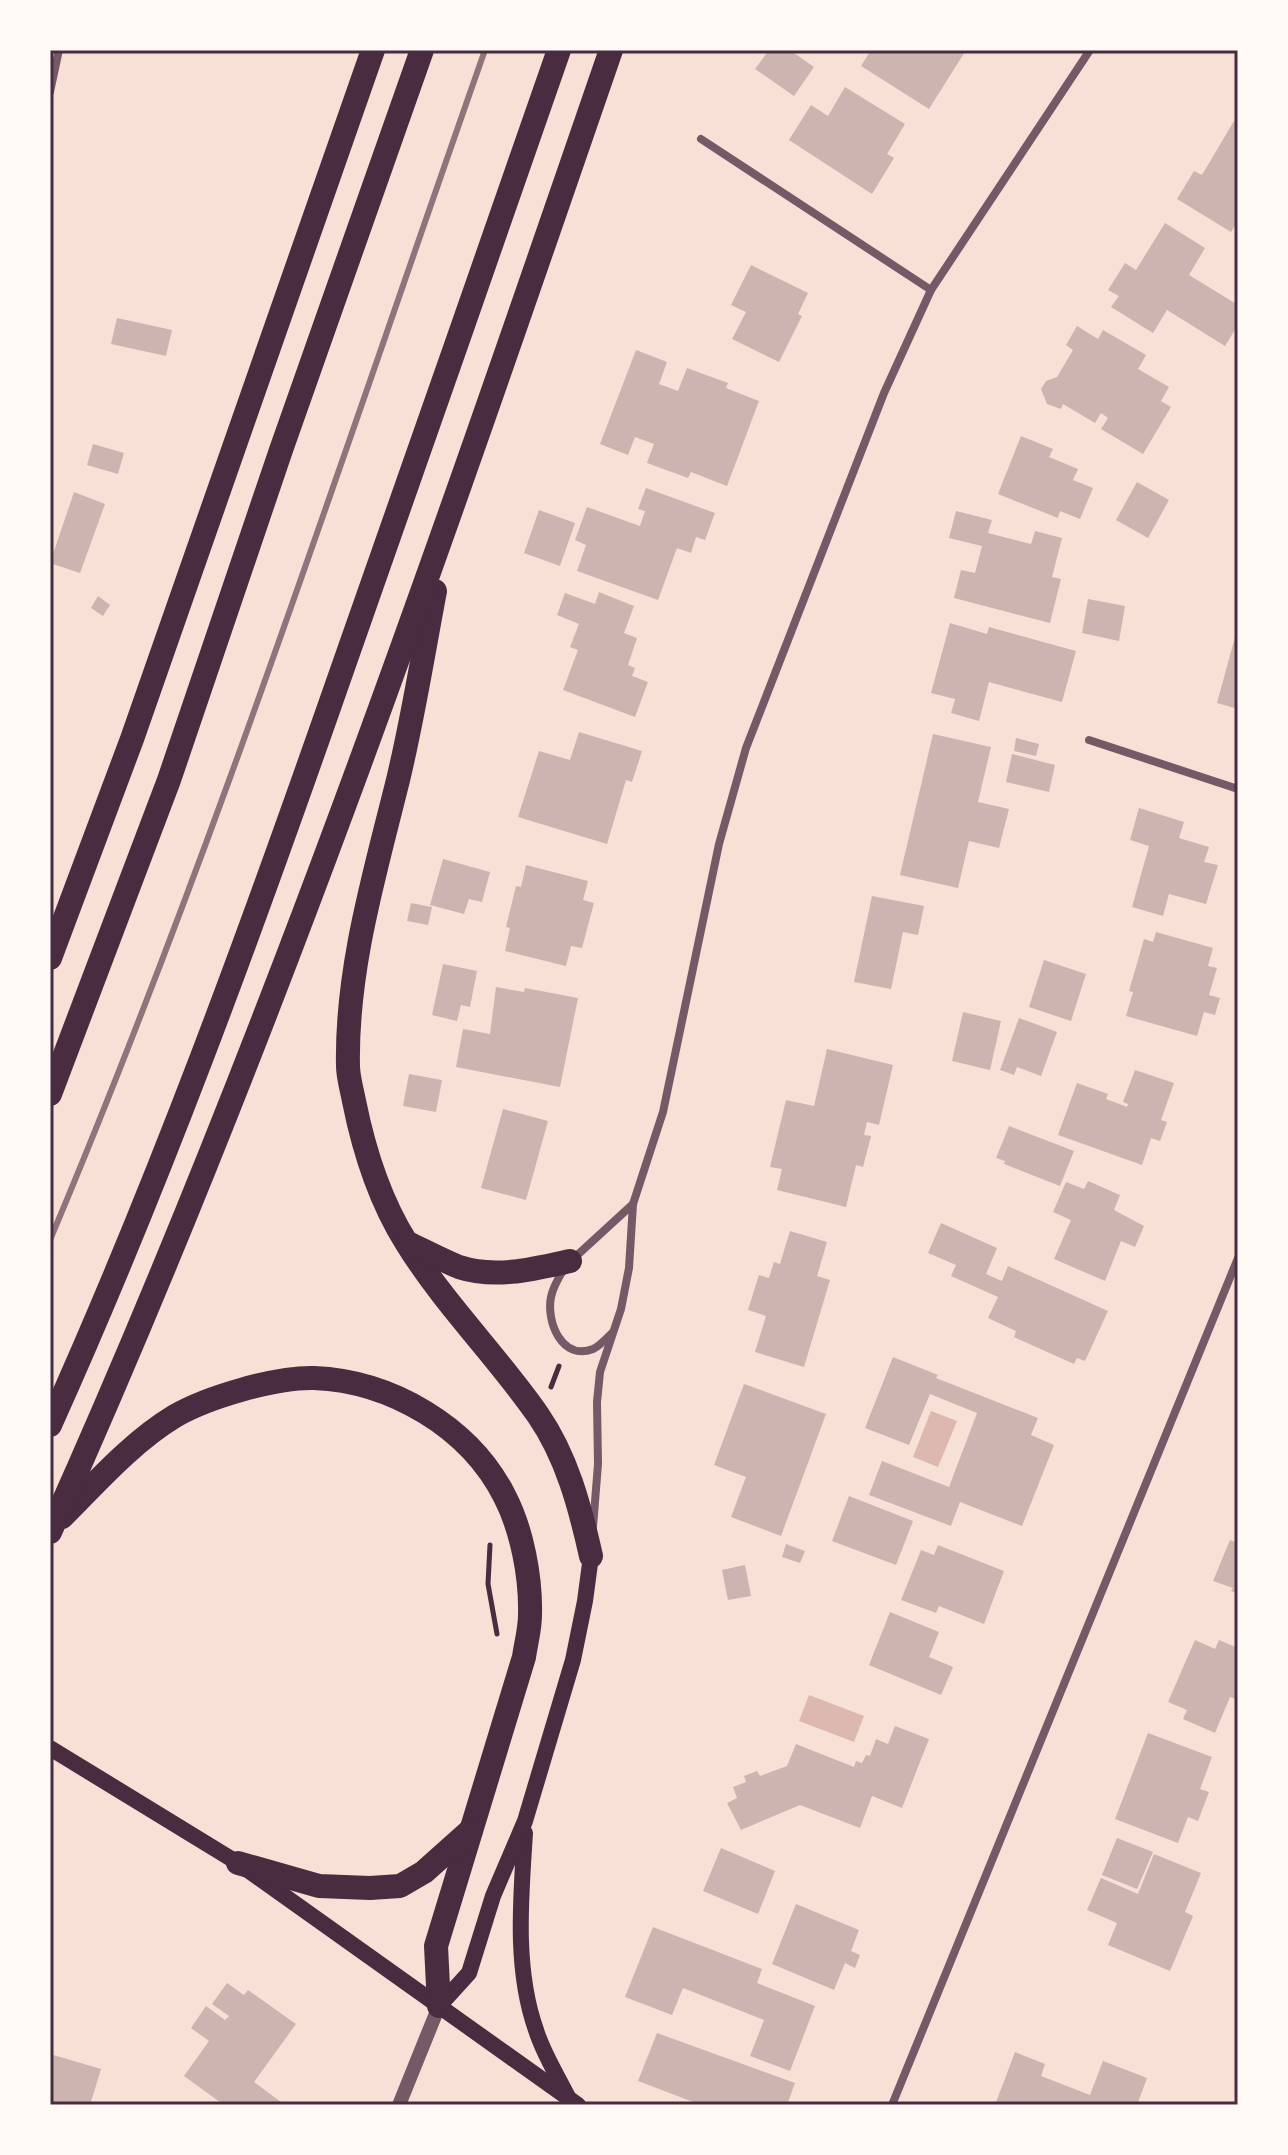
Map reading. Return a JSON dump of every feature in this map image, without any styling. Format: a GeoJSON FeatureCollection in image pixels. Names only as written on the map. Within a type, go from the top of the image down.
{"type":"FeatureCollection","features":[{"type":"Feature","properties":{"kind":"highway"},"geometry":{"type":"LineString","coordinates":[[50,958],[137,724],[373,50]]}},
{"type":"Feature","properties":{"kind":"highway"},"geometry":{"type":"LineString","coordinates":[[50,1094],[169,780],[422,50]]}},
{"type":"Feature","properties":{"kind":"highway"},"geometry":{"type":"LineString","coordinates":[[50,1425],[162,1157],[264,894],[559,50]]}},
{"type":"Feature","properties":{"kind":"highway"},"geometry":{"type":"LineString","coordinates":[[51,1530],[153,1294],[255,1044],[449,521],[611,50]]}},
{"type":"Feature","properties":{"kind":"highway"},"geometry":{"type":"LineString","coordinates":[[449,521],[399,776],[369,897],[350,1005],[348,1068],[360,1130],[377,1187],[406,1242],[438,1288],[540,1417],[559,1453],[579,1503],[591,1556]]}},
{"type":"Feature","properties":{"kind":"highway"},"geometry":{"type":"LineString","coordinates":[[406,1242],[462,1268],[499,1273],[570,1261]]}},
{"type":"Feature","properties":{"kind":"highway"},"geometry":{"type":"LineString","coordinates":[[51,1530],[139,1444],[175,1416],[215,1398],[261,1385],[313,1378],[363,1385],[414,1404],[456,1436],[488,1467],[506,1498],[518,1529],[530,1614],[524,1657],[436,1946],[439,2006]]}},
{"type":"Feature","properties":{"kind":"highway"},"geometry":{"type":"LineString","coordinates":[[238,1863],[319,1886],[400,1886],[424,1872],[472,1828]]}},
{"type":"Feature","properties":{"kind":"main road"},"geometry":{"type":"LineString","coordinates":[[439,2006],[469,1973],[493,1896],[525,1821],[573,1660],[591,1556]]}},
{"type":"Feature","properties":{"kind":"main road"},"geometry":{"type":"LineString","coordinates":[[50,1748],[238,1863],[573,2102]]}},
{"type":"Feature","properties":{"kind":"main road"},"geometry":{"type":"LineString","coordinates":[[525,1821],[521,1907],[523,1966],[535,2030],[573,2102]]}},
{"type":"Feature","properties":{"kind":"street"},"geometry":{"type":"LineString","coordinates":[[50,92],[59,50]]}},
{"type":"Feature","properties":{"kind":"street"},"geometry":{"type":"LineString","coordinates":[[591,1556],[598,1464],[600,1372],[629,1268],[633,1204],[663,1112],[719,844],[746,748],[884,393],[931,290],[1090,50]]}},
{"type":"Feature","properties":{"kind":"street"},"geometry":{"type":"LineString","coordinates":[[701,139],[931,290]]}},
{"type":"Feature","properties":{"kind":"street"},"geometry":{"type":"LineString","coordinates":[[1089,740],[1238,789]]}},
{"type":"Feature","properties":{"kind":"street"},"geometry":{"type":"LineString","coordinates":[[613,1333],[594,1349],[581,1351],[566,1347],[554,1332],[551,1298],[558,1278],[570,1261],[633,1204]]}},
{"type":"Feature","properties":{"kind":"street"},"geometry":{"type":"LineString","coordinates":[[892,2105],[1234,1277],[1238,1258]]}},
{"type":"Feature","properties":{"kind":"street"},"geometry":{"type":"LineString","coordinates":[[399,2105],[439,2006]]}},
{"type":"Feature","properties":{"kind":"path"},"geometry":{"type":"LineString","coordinates":[[548,1397],[566,1347]]}},
{"type":"Feature","properties":{"kind":"path"},"geometry":{"type":"LineString","coordinates":[[493,1536],[489,1550],[488,1584],[497,1634],[495,1647]]}},
{"type":"Feature","properties":{"kind":"shaded area"},"geometry":{"type":"Polygon","coordinates":[[[931,1411],[957,1421],[938,1467],[913,1457],[931,1411]]]}},
{"type":"Feature","properties":{"kind":"shaded area"},"geometry":{"type":"Polygon","coordinates":[[[809,1695],[864,1716],[854,1742],[799,1721],[809,1695]]]}},
{"type":"Feature","properties":{"kind":"building"},"geometry":{"type":"Polygon","coordinates":[[[769,50],[796,50],[794,53],[814,67],[794,96],[755,69],[769,50]]]}},
{"type":"Feature","properties":{"kind":"building"},"geometry":{"type":"Polygon","coordinates":[[[871,50],[966,50],[929,109],[861,66],[871,50]]]}},
{"type":"Feature","properties":{"kind":"building"},"geometry":{"type":"Polygon","coordinates":[[[845,87],[905,124],[887,154],[894,158],[872,194],[789,140],[811,105],[828,116],[845,87]]]}},
{"type":"Feature","properties":{"kind":"building"},"geometry":{"type":"Polygon","coordinates":[[[1234,121],[1238,124],[1238,221],[1231,232],[1177,199],[1194,171],[1202,175],[1234,121]]]}},
{"type":"Feature","properties":{"kind":"building"},"geometry":{"type":"Polygon","coordinates":[[[1165,223],[1205,248],[1189,275],[1238,305],[1238,325],[1225,346],[1167,310],[1153,333],[1111,307],[1119,296],[1108,290],[1125,263],[1136,270],[1165,223]]]}},
{"type":"Feature","properties":{"kind":"building"},"geometry":{"type":"Polygon","coordinates":[[[751,265],[808,293],[798,314],[802,316],[779,362],[732,339],[746,312],[731,305],[751,265]]]}},
{"type":"Feature","properties":{"kind":"building"},"geometry":{"type":"Polygon","coordinates":[[[117,318],[172,330],[166,356],[111,344],[117,318]]]}},
{"type":"Feature","properties":{"kind":"building"},"geometry":{"type":"Polygon","coordinates":[[[1077,326],[1098,339],[1103,330],[1146,355],[1138,369],[1169,387],[1161,401],[1171,407],[1143,454],[1101,429],[1108,418],[1101,413],[1095,423],[1063,404],[1061,409],[1047,404],[1041,389],[1046,381],[1057,377],[1073,350],[1066,345],[1077,326]]]}},
{"type":"Feature","properties":{"kind":"building"},"geometry":{"type":"Polygon","coordinates":[[[636,350],[667,362],[659,384],[678,391],[687,368],[728,383],[726,388],[759,401],[727,486],[691,472],[688,478],[647,463],[654,444],[635,437],[628,455],[600,444],[636,350]]]}},
{"type":"Feature","properties":{"kind":"building"},"geometry":{"type":"Polygon","coordinates":[[[1021,436],[1053,449],[1049,457],[1078,469],[1073,480],[1093,488],[1080,519],[1060,511],[1058,518],[998,494],[1021,436]]]}},
{"type":"Feature","properties":{"kind":"building"},"geometry":{"type":"Polygon","coordinates":[[[93,444],[124,453],[118,474],[87,465],[93,444]]]}},
{"type":"Feature","properties":{"kind":"building"},"geometry":{"type":"Polygon","coordinates":[[[1137,482],[1169,500],[1148,538],[1116,520],[1137,482]]]}},
{"type":"Feature","properties":{"kind":"building"},"geometry":{"type":"Polygon","coordinates":[[[646,488],[715,513],[705,540],[696,537],[691,553],[677,548],[658,600],[577,571],[586,545],[575,540],[587,507],[640,526],[645,511],[638,509],[646,488]]]}},
{"type":"Feature","properties":{"kind":"building"},"geometry":{"type":"Polygon","coordinates":[[[74,492],[105,504],[80,573],[50,563],[74,492]]]}},
{"type":"Feature","properties":{"kind":"building"},"geometry":{"type":"Polygon","coordinates":[[[539,510],[575,523],[560,566],[524,553],[539,510]]]}},
{"type":"Feature","properties":{"kind":"building"},"geometry":{"type":"Polygon","coordinates":[[[956,511],[992,520],[988,533],[1031,544],[1035,531],[1062,538],[1052,577],[1061,579],[1050,623],[954,598],[961,570],[975,573],[982,546],[949,538],[956,511]]]}},
{"type":"Feature","properties":{"kind":"building"},"geometry":{"type":"Polygon","coordinates":[[[599,592],[634,606],[624,633],[637,638],[628,665],[635,668],[632,676],[648,682],[635,717],[563,690],[578,650],[570,647],[579,624],[557,615],[565,593],[595,604],[599,592]]]}},
{"type":"Feature","properties":{"kind":"building"},"geometry":{"type":"Polygon","coordinates":[[[98,596],[110,605],[103,616],[91,608],[98,596]]]}},
{"type":"Feature","properties":{"kind":"building"},"geometry":{"type":"Polygon","coordinates":[[[1088,599],[1125,606],[1119,641],[1082,633],[1088,599]]]}},
{"type":"Feature","properties":{"kind":"building"},"geometry":{"type":"Polygon","coordinates":[[[950,623],[987,634],[989,627],[1076,651],[1062,702],[989,682],[979,721],[951,713],[955,699],[931,693],[950,623]]]}},
{"type":"Feature","properties":{"kind":"building"},"geometry":{"type":"Polygon","coordinates":[[[1235,637],[1238,638],[1238,709],[1217,703],[1235,637]]]}},
{"type":"Feature","properties":{"kind":"building"},"geometry":{"type":"Polygon","coordinates":[[[579,732],[642,751],[632,782],[626,780],[607,844],[518,817],[539,751],[570,760],[579,732]]]}},
{"type":"Feature","properties":{"kind":"building"},"geometry":{"type":"Polygon","coordinates":[[[933,734],[991,747],[978,802],[1009,809],[999,848],[969,841],[958,888],[900,875],[933,734]]]}},
{"type":"Feature","properties":{"kind":"building"},"geometry":{"type":"Polygon","coordinates":[[[1016,738],[1039,744],[1036,756],[1014,751],[1016,738]]]}},
{"type":"Feature","properties":{"kind":"building"},"geometry":{"type":"Polygon","coordinates":[[[1012,754],[1055,765],[1049,792],[1006,782],[1012,754]]]}},
{"type":"Feature","properties":{"kind":"building"},"geometry":{"type":"Polygon","coordinates":[[[1139,808],[1184,822],[1179,838],[1209,847],[1204,862],[1218,865],[1206,904],[1169,894],[1163,916],[1132,907],[1149,846],[1130,840],[1139,808]]]}},
{"type":"Feature","properties":{"kind":"building"},"geometry":{"type":"Polygon","coordinates":[[[443,859],[490,872],[482,902],[469,899],[464,914],[430,905],[443,859]]]}},
{"type":"Feature","properties":{"kind":"building"},"geometry":{"type":"Polygon","coordinates":[[[526,865],[588,881],[583,900],[594,903],[582,948],[571,946],[566,966],[505,951],[510,928],[506,927],[516,886],[521,887],[526,865]]]}},
{"type":"Feature","properties":{"kind":"building"},"geometry":{"type":"Polygon","coordinates":[[[872,896],[924,906],[918,935],[903,932],[891,989],[854,982],[872,896]]]}},
{"type":"Feature","properties":{"kind":"building"},"geometry":{"type":"Polygon","coordinates":[[[411,903],[432,907],[428,925],[407,921],[411,903]]]}},
{"type":"Feature","properties":{"kind":"building"},"geometry":{"type":"Polygon","coordinates":[[[1156,932],[1213,948],[1208,966],[1217,968],[1209,995],[1220,998],[1215,1015],[1204,1012],[1197,1036],[1126,1016],[1133,992],[1129,991],[1144,939],[1153,942],[1156,932]]]}},
{"type":"Feature","properties":{"kind":"building"},"geometry":{"type":"Polygon","coordinates":[[[1044,960],[1086,974],[1071,1021],[1029,1007],[1044,960]]]}},
{"type":"Feature","properties":{"kind":"building"},"geometry":{"type":"Polygon","coordinates":[[[443,964],[477,971],[470,1007],[461,1005],[457,1021],[432,1015],[443,964]]]}},
{"type":"Feature","properties":{"kind":"building"},"geometry":{"type":"Polygon","coordinates":[[[496,987],[524,992],[525,988],[578,998],[560,1087],[456,1067],[463,1029],[490,1034],[496,987]]]}},
{"type":"Feature","properties":{"kind":"building"},"geometry":{"type":"Polygon","coordinates":[[[963,1012],[1001,1021],[990,1070],[952,1061],[963,1012]]]}},
{"type":"Feature","properties":{"kind":"building"},"geometry":{"type":"Polygon","coordinates":[[[1019,1018],[1057,1032],[1041,1076],[1017,1067],[1014,1075],[1000,1070],[1019,1018]]]}},
{"type":"Feature","properties":{"kind":"building"},"geometry":{"type":"Polygon","coordinates":[[[827,1049],[893,1065],[879,1125],[867,1122],[864,1135],[871,1136],[863,1167],[856,1165],[846,1207],[777,1190],[782,1169],[770,1167],[786,1100],[814,1106],[827,1049]]]}},
{"type":"Feature","properties":{"kind":"building"},"geometry":{"type":"Polygon","coordinates":[[[1135,1070],[1174,1083],[1161,1120],[1167,1122],[1160,1141],[1151,1138],[1142,1165],[1058,1135],[1077,1083],[1108,1094],[1106,1099],[1127,1107],[1128,1104],[1123,1102],[1135,1070]]]}},
{"type":"Feature","properties":{"kind":"building"},"geometry":{"type":"Polygon","coordinates":[[[409,1074],[442,1080],[436,1112],[403,1106],[409,1074]]]}},
{"type":"Feature","properties":{"kind":"building"},"geometry":{"type":"Polygon","coordinates":[[[503,1109],[548,1121],[526,1200],[481,1188],[503,1109]]]}},
{"type":"Feature","properties":{"kind":"building"},"geometry":{"type":"Polygon","coordinates":[[[1009,1126],[1074,1151],[1060,1186],[996,1158],[1009,1126]]]}},
{"type":"Feature","properties":{"kind":"building"},"geometry":{"type":"Polygon","coordinates":[[[1088,1181],[1120,1195],[1114,1210],[1144,1226],[1135,1247],[1121,1241],[1105,1281],[1054,1259],[1071,1220],[1053,1212],[1066,1182],[1084,1189],[1088,1181]]]}},
{"type":"Feature","properties":{"kind":"building"},"geometry":{"type":"Polygon","coordinates":[[[941,1223],[997,1248],[986,1274],[1002,1281],[1008,1266],[1108,1311],[1085,1361],[1077,1358],[1074,1364],[1014,1337],[1016,1331],[988,1318],[998,1297],[951,1276],[956,1265],[928,1253],[941,1223]]]}},
{"type":"Feature","properties":{"kind":"building"},"geometry":{"type":"Polygon","coordinates":[[[790,1231],[827,1242],[817,1276],[830,1280],[804,1367],[755,1352],[766,1316],[748,1310],[759,1275],[769,1278],[774,1262],[780,1264],[790,1231]]]}},
{"type":"Feature","properties":{"kind":"building"},"geometry":{"type":"Polygon","coordinates":[[[893,1357],[938,1375],[936,1378],[1038,1418],[1031,1435],[1054,1445],[1022,1526],[960,1502],[951,1526],[869,1495],[882,1461],[949,1487],[977,1413],[930,1394],[909,1445],[865,1428],[893,1357]]]}},
{"type":"Feature","properties":{"kind":"building"},"geometry":{"type":"Polygon","coordinates":[[[744,1384],[826,1414],[781,1536],[731,1517],[746,1477],[714,1465],[744,1384]]]}},
{"type":"Feature","properties":{"kind":"building"},"geometry":{"type":"Polygon","coordinates":[[[849,1496],[913,1521],[896,1565],[832,1541],[849,1496]]]}},
{"type":"Feature","properties":{"kind":"building"},"geometry":{"type":"Polygon","coordinates":[[[1230,1540],[1238,1543],[1238,1594],[1231,1591],[1233,1588],[1213,1581],[1230,1540]]]}},
{"type":"Feature","properties":{"kind":"building"},"geometry":{"type":"Polygon","coordinates":[[[786,1544],[805,1551],[800,1563],[782,1557],[786,1544]]]}},
{"type":"Feature","properties":{"kind":"building"},"geometry":{"type":"Polygon","coordinates":[[[938,1545],[1004,1571],[984,1624],[939,1606],[936,1613],[901,1600],[921,1550],[934,1555],[938,1545]]]}},
{"type":"Feature","properties":{"kind":"building"},"geometry":{"type":"Polygon","coordinates":[[[745,1565],[751,1596],[728,1600],[722,1570],[745,1565]]]}},
{"type":"Feature","properties":{"kind":"building"},"geometry":{"type":"Polygon","coordinates":[[[890,1612],[939,1632],[929,1657],[953,1667],[941,1695],[869,1665],[890,1612]]]}},
{"type":"Feature","properties":{"kind":"building"},"geometry":{"type":"Polygon","coordinates":[[[1195,1640],[1215,1649],[1219,1640],[1238,1648],[1238,1700],[1230,1697],[1215,1733],[1183,1719],[1187,1710],[1168,1702],[1195,1640]]]}},
{"type":"Feature","properties":{"kind":"building"},"geometry":{"type":"Polygon","coordinates":[[[895,1726],[929,1739],[902,1808],[872,1796],[860,1828],[800,1805],[741,1830],[727,1803],[737,1798],[733,1787],[746,1782],[744,1776],[757,1771],[760,1776],[787,1766],[796,1744],[854,1767],[856,1761],[862,1763],[866,1755],[870,1756],[876,1739],[888,1744],[895,1726]]]}},
{"type":"Feature","properties":{"kind":"building"},"geometry":{"type":"Polygon","coordinates":[[[1148,1733],[1212,1757],[1200,1789],[1209,1792],[1198,1821],[1188,1817],[1178,1843],[1115,1819],[1148,1733]]]}},
{"type":"Feature","properties":{"kind":"building"},"geometry":{"type":"Polygon","coordinates":[[[1117,1838],[1153,1852],[1137,1889],[1102,1875],[1117,1838]]]}},
{"type":"Feature","properties":{"kind":"building"},"geometry":{"type":"Polygon","coordinates":[[[721,1848],[775,1871],[758,1914],[703,1891],[721,1848]]]}},
{"type":"Feature","properties":{"kind":"building"},"geometry":{"type":"Polygon","coordinates":[[[1154,1854],[1201,1873],[1185,1912],[1193,1916],[1170,1971],[1108,1945],[1117,1923],[1087,1910],[1101,1878],[1138,1894],[1154,1854]]]}},
{"type":"Feature","properties":{"kind":"building"},"geometry":{"type":"Polygon","coordinates":[[[796,1904],[859,1930],[851,1951],[860,1955],[855,1968],[845,1963],[834,1990],[772,1964],[796,1904]]]}},
{"type":"Feature","properties":{"kind":"building"},"geometry":{"type":"Polygon","coordinates":[[[653,1927],[762,1969],[757,1983],[815,2006],[790,2071],[750,2056],[764,2020],[683,1988],[672,2015],[625,1997],[653,1927]]]}},
{"type":"Feature","properties":{"kind":"building"},"geometry":{"type":"Polygon","coordinates":[[[227,1983],[244,1995],[248,1990],[296,2024],[254,2082],[285,2105],[224,2105],[184,2076],[209,2041],[191,2028],[206,2006],[225,2020],[229,2016],[212,2004],[227,1983]]]}},
{"type":"Feature","properties":{"kind":"building"},"geometry":{"type":"Polygon","coordinates":[[[657,2033],[795,2083],[787,2105],[701,2105],[638,2081],[657,2033]]]}},
{"type":"Feature","properties":{"kind":"building"},"geometry":{"type":"Polygon","coordinates":[[[1015,2052],[1045,2064],[1041,2076],[1090,2095],[1103,2061],[1147,2078],[1137,2105],[995,2105],[1015,2052]]]}},
{"type":"Feature","properties":{"kind":"building"},"geometry":{"type":"Polygon","coordinates":[[[50,2054],[101,2069],[90,2105],[50,2105],[50,2054]]]}},
{"type":"Feature","properties":{"kind":"railway"},"geometry":{"type":"LineString","coordinates":[[50,1240],[110,1094],[223,797],[485,50]]}}]}
